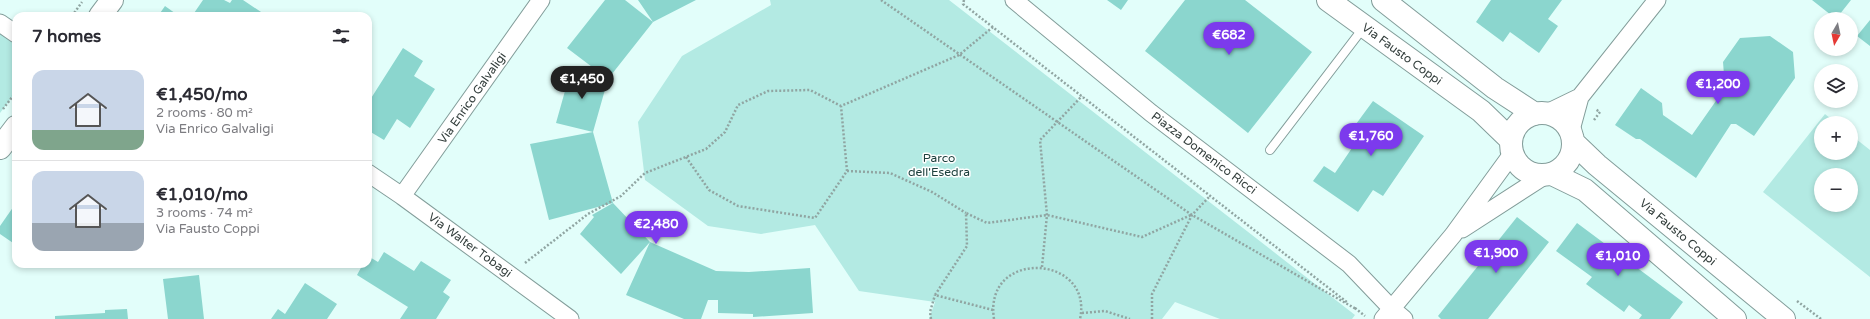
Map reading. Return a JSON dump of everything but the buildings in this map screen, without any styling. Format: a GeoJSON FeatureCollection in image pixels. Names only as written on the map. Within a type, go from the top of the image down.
{"type":"FeatureCollection","features":[{"type":"Feature","properties":{"kind":"street"},"geometry":{"type":"LineString","coordinates":[[103,12],[112,0]]}},
{"type":"Feature","properties":{"kind":"street","name":"Via Enrico Galvaligi"},"geometry":{"type":"LineString","coordinates":[[402,196],[541,0]]}},
{"type":"Feature","properties":{"kind":"street","name":"Piazza Domenico Ricci"},"geometry":{"type":"LineString","coordinates":[[1014,0],[1151,113],[1349,264],[1387,314],[1404,319]]}},
{"type":"Feature","properties":{"kind":"street","name":"Via Fausto Coppi"},"geometry":{"type":"LineString","coordinates":[[1328,0],[1481,111],[1512,147],[1517,163],[1524,170],[1533,174],[1548,175],[1585,190],[1735,319]]}},
{"type":"Feature","properties":{"kind":"street","name":"Via Fausto Coppi"},"geometry":{"type":"LineString","coordinates":[[1383,0],[1496,88],[1541,113],[1557,116],[1565,122],[1572,137],[1784,319]]}},
{"type":"Feature","properties":{"kind":"street"},"geometry":{"type":"LineString","coordinates":[[1454,235],[1548,175],[1561,170],[1568,162],[1573,153],[1572,137],[1580,97],[1657,0]]}},
{"type":"Feature","properties":{"kind":"street"},"geometry":{"type":"LineString","coordinates":[[0,23],[12,31]]}},
{"type":"Feature","properties":{"kind":"street"},"geometry":{"type":"LineString","coordinates":[[1387,314],[1454,235],[1512,147],[1519,123],[1580,97]]}},
{"type":"Feature","properties":{"kind":"street"},"geometry":{"type":"LineString","coordinates":[[0,148],[12,132]]}},
{"type":"Feature","properties":{"kind":"street","name":"Via Walter Tobagi"},"geometry":{"type":"LineString","coordinates":[[372,176],[570,319]]}},
{"type":"Feature","properties":{"kind":"lane"},"geometry":{"type":"LineString","coordinates":[[1270,150],[1365,26]]}},
{"type":"Feature","properties":{"kind":"path"},"geometry":{"type":"LineString","coordinates":[[75,12],[84,0]]}},
{"type":"Feature","properties":{"kind":"path"},"geometry":{"type":"LineString","coordinates":[[881,0],[1192,215],[1356,309]]}},
{"type":"Feature","properties":{"kind":"path"},"geometry":{"type":"LineString","coordinates":[[964,0],[963,4],[1369,319]]}},
{"type":"Feature","properties":{"kind":"path"},"geometry":{"type":"LineString","coordinates":[[840,106],[959,55],[993,27]]}},
{"type":"Feature","properties":{"kind":"path"},"geometry":{"type":"LineString","coordinates":[[510,275],[588,214],[621,196],[645,173],[706,149],[725,132],[738,105],[768,91],[810,90],[840,106]]}},
{"type":"Feature","properties":{"kind":"path"},"geometry":{"type":"LineString","coordinates":[[1042,267],[1047,215],[1040,140],[1082,96]]}},
{"type":"Feature","properties":{"kind":"path"},"geometry":{"type":"LineString","coordinates":[[0,114],[12,98]]}},
{"type":"Feature","properties":{"kind":"path"},"geometry":{"type":"LineString","coordinates":[[686,157],[709,190],[738,206],[815,218],[847,171],[840,106]]}},
{"type":"Feature","properties":{"kind":"path"},"geometry":{"type":"LineString","coordinates":[[847,171],[890,174],[932,192],[966,213],[987,223],[1047,215],[1142,237],[1192,215]]}},
{"type":"Feature","properties":{"kind":"path"},"geometry":{"type":"LineString","coordinates":[[1152,319],[1152,294],[1192,215],[1210,196]]}},
{"type":"Feature","properties":{"kind":"path"},"geometry":{"type":"LineString","coordinates":[[931,319],[930,312],[935,296],[967,246],[966,213]]}},
{"type":"Feature","properties":{"kind":"path"},"geometry":{"type":"LineString","coordinates":[[994,319],[993,310],[996,296],[1003,283],[1014,273],[1027,268],[1042,267],[1055,270],[1066,277],[1075,287],[1080,300],[1082,313],[1080,319]]}},
{"type":"Feature","properties":{"kind":"path"},"geometry":{"type":"LineString","coordinates":[[935,296],[993,310]]}},
{"type":"Feature","properties":{"kind":"path"},"geometry":{"type":"LineString","coordinates":[[1082,313],[1105,311],[1130,319]]}},
{"type":"Feature","properties":{"kind":"green space","name":"Parco dell'Esedra"},"geometry":{"type":"Polygon","coordinates":[[[770,0],[949,0],[1355,315],[1352,319],[1220,319],[1175,302],[1162,319],[929,319],[935,302],[859,291],[815,225],[761,234],[708,226],[645,180],[638,122],[682,56],[771,5],[770,0]]]}},
{"type":"Feature","properties":{"kind":"green space"},"geometry":{"type":"Polygon","coordinates":[[[0,23],[12,31],[12,97],[0,113],[0,23]]]}},
{"type":"Feature","properties":{"kind":"green space"},"geometry":{"type":"Polygon","coordinates":[[[1814,128],[1814,160],[1858,160],[1858,141],[1870,150],[1870,277],[1763,192],[1814,128]]]}}]}
